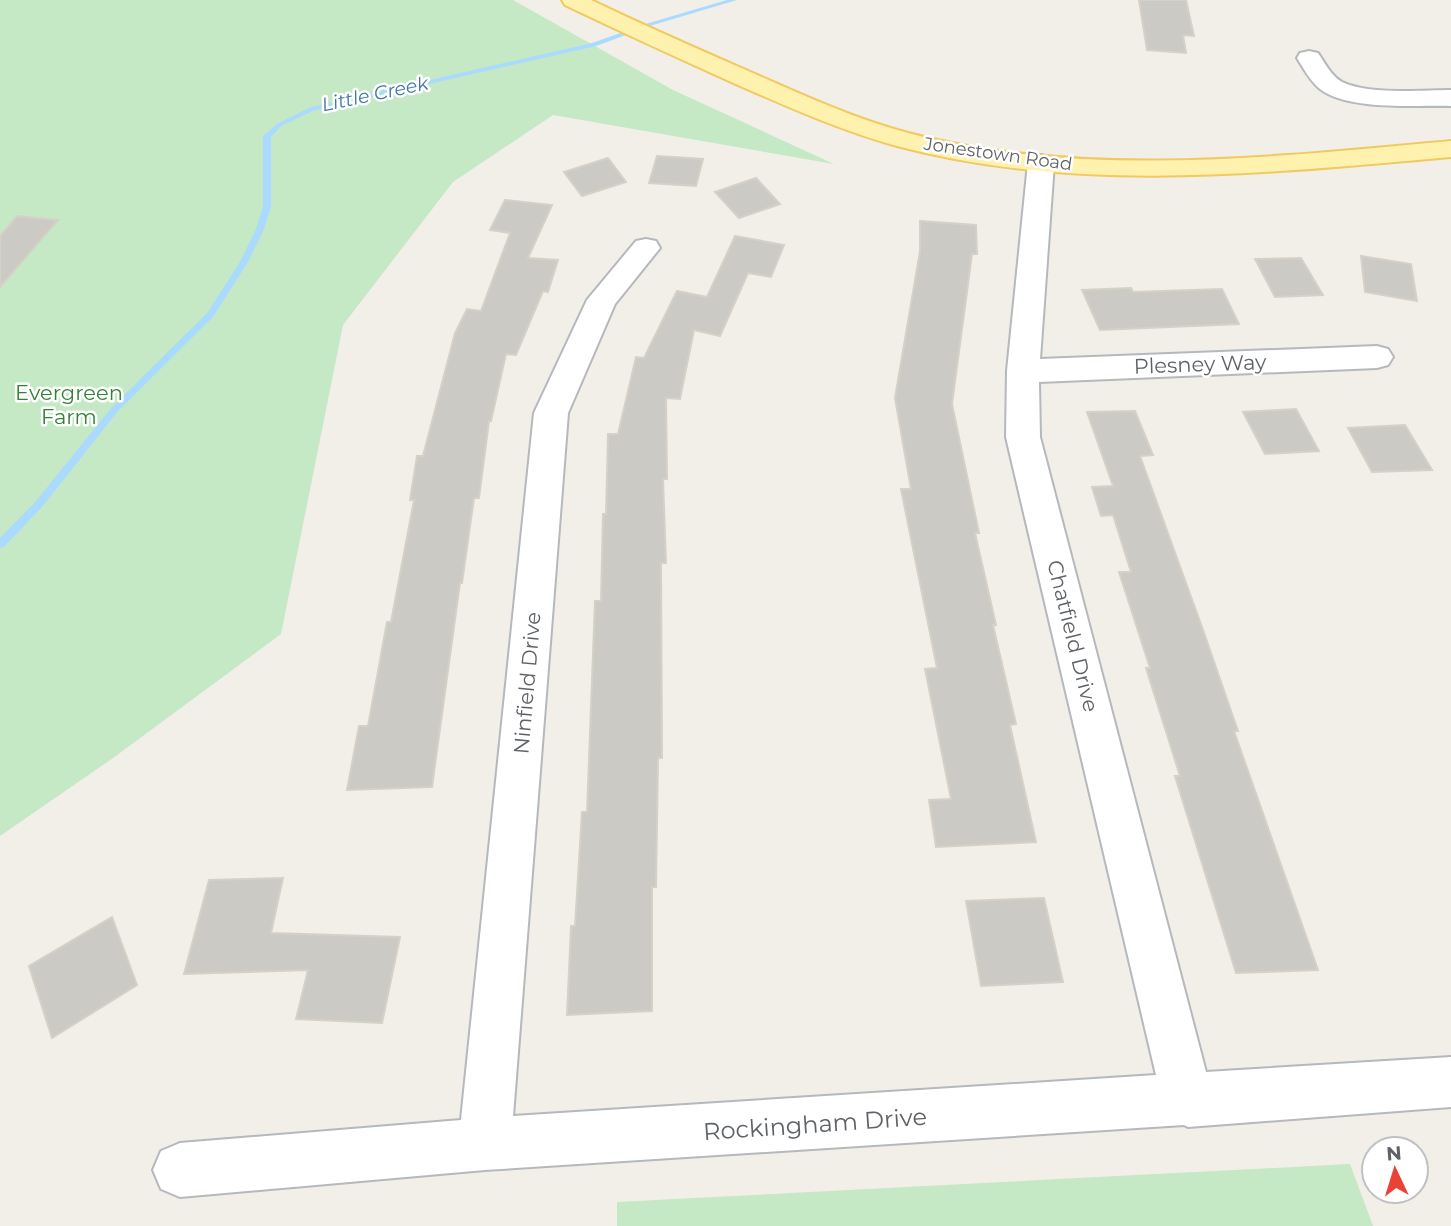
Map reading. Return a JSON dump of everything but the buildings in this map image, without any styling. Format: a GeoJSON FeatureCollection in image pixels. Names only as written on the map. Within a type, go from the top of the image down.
{"type":"FeatureCollection","features":[{"type":"Feature","properties":{"kind":"main road","name":"Jonestown Road"},"geometry":{"type":"LineString","coordinates":[[573,0],[657,40],[867,129],[954,150],[1041,163],[1154,168],[1223,166],[1451,149]]}},
{"type":"Feature","properties":{"kind":"street"},"geometry":{"type":"LineString","coordinates":[[1309,58],[1324,79],[1336,88],[1364,94],[1451,98]]}},
{"type":"Feature","properties":{"kind":"street","name":"Chatfield Drive"},"geometry":{"type":"LineString","coordinates":[[1041,163],[1023,371],[1023,437],[1188,1101]]}},
{"type":"Feature","properties":{"kind":"street","name":"Ninfield Drive"},"geometry":{"type":"LineString","coordinates":[[485,1144],[551,413],[602,300],[646,248]]}},
{"type":"Feature","properties":{"kind":"street","name":"Plesney Way"},"geometry":{"type":"LineString","coordinates":[[1023,371],[1377,357]]}},
{"type":"Feature","properties":{"kind":"street","name":"Rockingham Drive"},"geometry":{"type":"LineString","coordinates":[[180,1170],[485,1144],[1188,1101],[1451,1082]]}},
{"type":"Feature","properties":{"kind":"green space","name":"Evergreen Farm"},"geometry":{"type":"Polygon","coordinates":[[[0,0],[513,0],[673,90],[834,164],[553,115],[453,182],[343,325],[281,634],[113,758],[0,836],[0,0]]]}},
{"type":"Feature","properties":{"kind":"green space"},"geometry":{"type":"Polygon","coordinates":[[[1350,1164],[1360,1191],[1360,1205],[1365,1205],[1373,1226],[617,1226],[617,1202],[1350,1164]]]}},
{"type":"Feature","properties":{"kind":"waterway","name":"Little Creek"},"geometry":{"type":"LineString","coordinates":[[0,544],[39,504],[115,409],[210,315],[244,262],[260,229],[267,206],[267,136],[279,125],[313,108],[594,45],[651,24],[734,0]]}}]}
